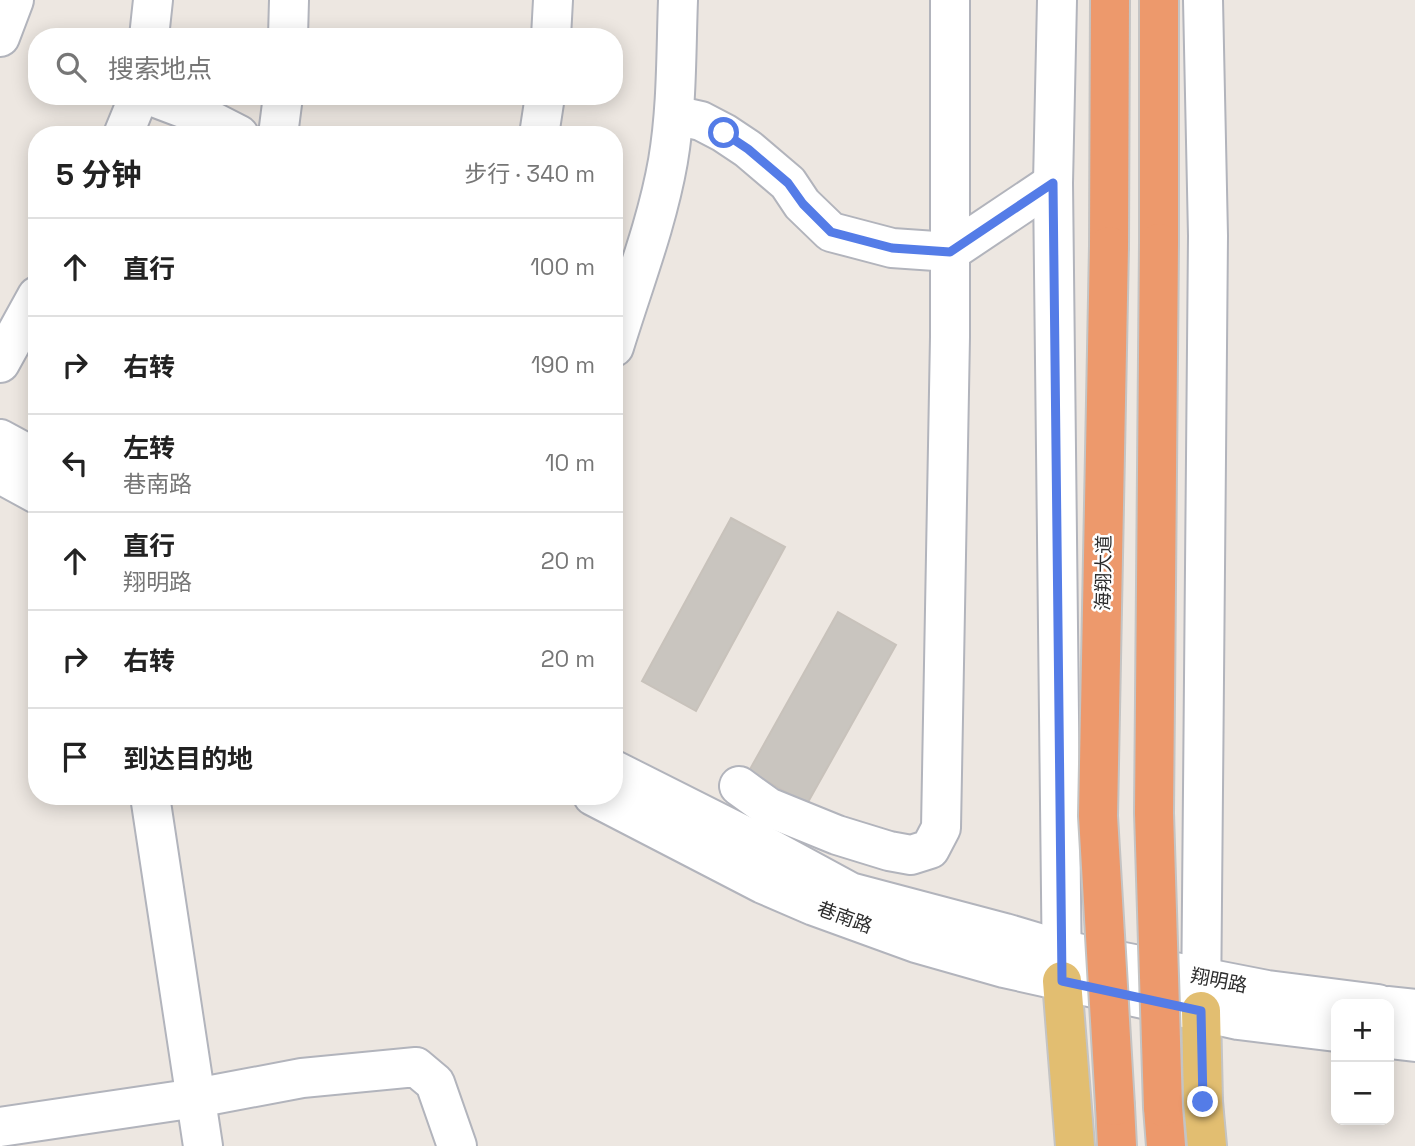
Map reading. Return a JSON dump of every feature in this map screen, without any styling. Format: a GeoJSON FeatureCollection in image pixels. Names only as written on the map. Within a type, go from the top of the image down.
{"type":"FeatureCollection","features":[{"type":"Feature","properties":{"kind":"highway","name":"海翔大道"},"geometry":{"type":"LineString","coordinates":[[1110,0],[1109,260],[1098,816],[1117,1146]]}},
{"type":"Feature","properties":{"kind":"highway"},"geometry":{"type":"LineString","coordinates":[[1159,0],[1154,813],[1166,1146]]}},
{"type":"Feature","properties":{"kind":"main road"},"geometry":{"type":"LineString","coordinates":[[1062,966],[1075,1146]]}},
{"type":"Feature","properties":{"kind":"main road"},"geometry":{"type":"LineString","coordinates":[[1202,994],[1203,1102],[1207,1146]]}},
{"type":"Feature","properties":{"kind":"street"},"geometry":{"type":"LineString","coordinates":[[0,37],[14,0]]}},
{"type":"Feature","properties":{"kind":"street"},"geometry":{"type":"LineString","coordinates":[[150,28],[153,0]]}},
{"type":"Feature","properties":{"kind":"street"},"geometry":{"type":"LineString","coordinates":[[288,28],[289,0]]}},
{"type":"Feature","properties":{"kind":"street"},"geometry":{"type":"LineString","coordinates":[[551,28],[553,0]]}},
{"type":"Feature","properties":{"kind":"street"},"geometry":{"type":"LineString","coordinates":[[623,319],[651,234],[668,162],[674,115],[678,0]]}},
{"type":"Feature","properties":{"kind":"street"},"geometry":{"type":"LineString","coordinates":[[739,786],[768,807],[837,835],[911,855],[930,849],[941,828],[950,351],[950,0]]}},
{"type":"Feature","properties":{"kind":"street"},"geometry":{"type":"LineString","coordinates":[[1057,0],[1053,183],[1062,966]]}},
{"type":"Feature","properties":{"kind":"street"},"geometry":{"type":"LineString","coordinates":[[1202,994],[1208,236],[1203,0]]}},
{"type":"Feature","properties":{"kind":"street"},"geometry":{"type":"LineString","coordinates":[[127,126],[136,105]]}},
{"type":"Feature","properties":{"kind":"street"},"geometry":{"type":"LineString","coordinates":[[175,105],[224,126]]}},
{"type":"Feature","properties":{"kind":"street"},"geometry":{"type":"LineString","coordinates":[[279,126],[282,105]]}},
{"type":"Feature","properties":{"kind":"street"},"geometry":{"type":"LineString","coordinates":[[540,126],[544,105]]}},
{"type":"Feature","properties":{"kind":"street"},"geometry":{"type":"LineString","coordinates":[[674,115],[701,121],[748,149],[788,183],[803,204],[831,232],[892,248],[950,252],[1053,183]]}},
{"type":"Feature","properties":{"kind":"street"},"geometry":{"type":"LineString","coordinates":[[0,363],[28,312]]}},
{"type":"Feature","properties":{"kind":"street"},"geometry":{"type":"LineString","coordinates":[[0,439],[28,455]]}},
{"type":"Feature","properties":{"kind":"street"},"geometry":{"type":"LineString","coordinates":[[0,474],[28,489]]}},
{"type":"Feature","properties":{"kind":"street","name":"巷南路"},"geometry":{"type":"LineString","coordinates":[[623,775],[850,892],[1005,933],[1114,992]]}},
{"type":"Feature","properties":{"kind":"street"},"geometry":{"type":"LineString","coordinates":[[151,805],[203,1146]]}},
{"type":"Feature","properties":{"kind":"street","name":"巷南路"},"geometry":{"type":"LineString","coordinates":[[610,805],[763,884],[814,906],[916,943],[1004,968],[1062,966]]}},
{"type":"Feature","properties":{"kind":"street","name":"翔明路"},"geometry":{"type":"LineString","coordinates":[[1062,966],[1202,994],[1238,1020],[1331,1031]]}},
{"type":"Feature","properties":{"kind":"street","name":"翔明路"},"geometry":{"type":"LineString","coordinates":[[1114,992],[1202,994],[1268,990],[1339,999]]}},
{"type":"Feature","properties":{"kind":"street"},"geometry":{"type":"LineString","coordinates":[[1394,1007],[1415,1009]]}},
{"type":"Feature","properties":{"kind":"street"},"geometry":{"type":"LineString","coordinates":[[1394,1040],[1415,1042]]}},
{"type":"Feature","properties":{"kind":"street"},"geometry":{"type":"LineString","coordinates":[[0,1126],[196,1098],[302,1078],[416,1067],[435,1083],[457,1146]]}},
{"type":"Feature","properties":{"kind":"building"},"geometry":{"type":"Polygon","coordinates":[[[731,518],[785,547],[696,711],[642,681],[731,518]]]}},
{"type":"Feature","properties":{"kind":"building"},"geometry":{"type":"Polygon","coordinates":[[[838,612],[896,645],[807,804],[749,771],[838,612]]]}},
{"type":"Feature","properties":{"kind":"route"},"geometry":{"type":"LineString","coordinates":[[724,133],[748,149],[788,183],[803,204],[831,232],[892,248],[950,252],[1053,183],[1062,981],[1201,1011],[1203,1102]]}}]}
